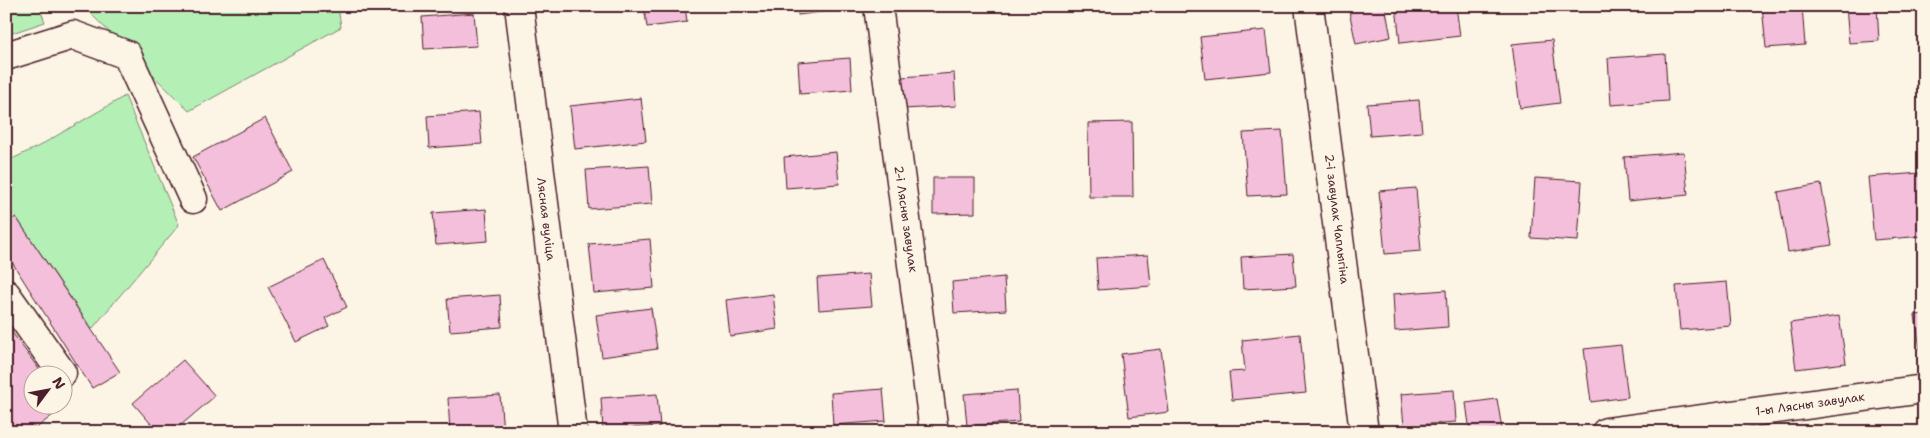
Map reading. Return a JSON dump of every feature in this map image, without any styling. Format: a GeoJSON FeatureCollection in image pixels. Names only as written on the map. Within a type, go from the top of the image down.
{"type":"FeatureCollection","features":[{"type":"Feature","properties":{"kind":"street","name":"Лясная вуліца"},"geometry":{"type":"LineString","coordinates":[[520,6],[573,432]]}},
{"type":"Feature","properties":{"kind":"street","name":"2-і Лясны завулак"},"geometry":{"type":"LineString","coordinates":[[878,6],[934,432]]}},
{"type":"Feature","properties":{"kind":"street","name":"2-і завулак Чаплыгіна"},"geometry":{"type":"LineString","coordinates":[[1309,6],[1364,432]]}},
{"type":"Feature","properties":{"kind":"street"},"geometry":{"type":"LineString","coordinates":[[6,56],[73,35],[128,55],[193,199]]}},
{"type":"Feature","properties":{"kind":"street"},"geometry":{"type":"LineString","coordinates":[[6,294],[57,366]]}},
{"type":"Feature","properties":{"kind":"street","name":"1-ы Лясны завулак"},"geometry":{"type":"LineString","coordinates":[[1606,432],[1924,389]]}},
{"type":"Feature","properties":{"kind":"green space"},"geometry":{"type":"Polygon","coordinates":[[[6,6],[39,6],[45,22],[6,35],[6,6]]]}},
{"type":"Feature","properties":{"kind":"green space"},"geometry":{"type":"Polygon","coordinates":[[[83,6],[338,6],[341,27],[189,111],[83,6]]]}},
{"type":"Feature","properties":{"kind":"green space"},"geometry":{"type":"Polygon","coordinates":[[[125,96],[179,225],[92,329],[16,217],[6,223],[6,162],[39,146],[125,96]]]}},
{"type":"Feature","properties":{"kind":"building"},"geometry":{"type":"Polygon","coordinates":[[[644,6],[685,6],[687,22],[647,27],[644,6]]]}},
{"type":"Feature","properties":{"kind":"building"},"geometry":{"type":"Polygon","coordinates":[[[797,6],[838,6],[838,10],[798,15],[797,6]]]}},
{"type":"Feature","properties":{"kind":"building"},"geometry":{"type":"Polygon","coordinates":[[[1348,6],[1385,6],[1391,37],[1356,44],[1348,6]]]}},
{"type":"Feature","properties":{"kind":"building"},"geometry":{"type":"Polygon","coordinates":[[[1396,6],[1456,6],[1460,36],[1400,43],[1396,6]]]}},
{"type":"Feature","properties":{"kind":"building"},"geometry":{"type":"Polygon","coordinates":[[[1762,6],[1802,6],[1805,45],[1766,48],[1762,6]]]}},
{"type":"Feature","properties":{"kind":"building"},"geometry":{"type":"Polygon","coordinates":[[[1846,6],[1877,6],[1879,41],[1849,43],[1846,6]]]}},
{"type":"Feature","properties":{"kind":"building"},"geometry":{"type":"Polygon","coordinates":[[[474,13],[477,46],[424,49],[422,17],[474,13]]]}},
{"type":"Feature","properties":{"kind":"building"},"geometry":{"type":"Polygon","coordinates":[[[1266,30],[1271,72],[1205,79],[1200,37],[1266,30]]]}},
{"type":"Feature","properties":{"kind":"building"},"geometry":{"type":"Polygon","coordinates":[[[1552,40],[1560,103],[1520,108],[1512,44],[1552,40]]]}},
{"type":"Feature","properties":{"kind":"building"},"geometry":{"type":"Polygon","coordinates":[[[1665,54],[1668,101],[1611,105],[1608,58],[1665,54]]]}},
{"type":"Feature","properties":{"kind":"building"},"geometry":{"type":"Polygon","coordinates":[[[850,58],[852,90],[800,94],[798,62],[850,58]]]}},
{"type":"Feature","properties":{"kind":"building"},"geometry":{"type":"Polygon","coordinates":[[[954,73],[956,106],[904,109],[902,77],[954,73]]]}},
{"type":"Feature","properties":{"kind":"building"},"geometry":{"type":"Polygon","coordinates":[[[641,98],[646,141],[575,149],[570,106],[641,98]]]}},
{"type":"Feature","properties":{"kind":"building"},"geometry":{"type":"Polygon","coordinates":[[[1419,100],[1422,132],[1370,136],[1367,104],[1419,100]]]}},
{"type":"Feature","properties":{"kind":"building"},"geometry":{"type":"Polygon","coordinates":[[[479,112],[482,144],[429,148],[427,116],[479,112]]]}},
{"type":"Feature","properties":{"kind":"building"},"geometry":{"type":"Polygon","coordinates":[[[265,118],[293,172],[222,211],[193,157],[265,118]]]}},
{"type":"Feature","properties":{"kind":"building"},"geometry":{"type":"Polygon","coordinates":[[[1132,122],[1133,197],[1089,197],[1088,123],[1132,122]]]}},
{"type":"Feature","properties":{"kind":"building"},"geometry":{"type":"Polygon","coordinates":[[[1282,131],[1287,194],[1248,196],[1243,133],[1282,131]]]}},
{"type":"Feature","properties":{"kind":"building"},"geometry":{"type":"Polygon","coordinates":[[[836,152],[839,184],[786,188],[784,157],[836,152]]]}},
{"type":"Feature","properties":{"kind":"building"},"geometry":{"type":"Polygon","coordinates":[[[1684,152],[1688,195],[1628,201],[1624,157],[1684,152]]]}},
{"type":"Feature","properties":{"kind":"building"},"geometry":{"type":"Polygon","coordinates":[[[649,166],[652,204],[589,209],[586,170],[649,166]]]}},
{"type":"Feature","properties":{"kind":"building"},"geometry":{"type":"Polygon","coordinates":[[[1920,173],[1924,236],[1874,240],[1868,177],[1920,173]]]}},
{"type":"Feature","properties":{"kind":"building"},"geometry":{"type":"Polygon","coordinates":[[[933,178],[975,178],[975,213],[933,214],[933,178]]]}},
{"type":"Feature","properties":{"kind":"building"},"geometry":{"type":"Polygon","coordinates":[[[1535,178],[1582,181],[1578,241],[1531,238],[1535,178]]]}},
{"type":"Feature","properties":{"kind":"building"},"geometry":{"type":"Polygon","coordinates":[[[1821,184],[1832,245],[1788,252],[1778,192],[1821,184]]]}},
{"type":"Feature","properties":{"kind":"building"},"geometry":{"type":"Polygon","coordinates":[[[1416,188],[1421,251],[1385,254],[1379,191],[1416,188]]]}},
{"type":"Feature","properties":{"kind":"building"},"geometry":{"type":"Polygon","coordinates":[[[486,209],[488,241],[436,245],[433,213],[486,209]]]}},
{"type":"Feature","properties":{"kind":"building"},"geometry":{"type":"Polygon","coordinates":[[[16,217],[120,372],[92,388],[8,256],[6,257],[6,223],[16,217]]]}},
{"type":"Feature","properties":{"kind":"building"},"geometry":{"type":"Polygon","coordinates":[[[650,239],[654,288],[594,293],[589,244],[650,239]]]}},
{"type":"Feature","properties":{"kind":"building"},"geometry":{"type":"Polygon","coordinates":[[[1293,254],[1296,286],[1243,289],[1241,257],[1293,254]]]}},
{"type":"Feature","properties":{"kind":"building"},"geometry":{"type":"Polygon","coordinates":[[[1148,255],[1151,286],[1098,290],[1096,258],[1148,255]]]}},
{"type":"Feature","properties":{"kind":"building"},"geometry":{"type":"Polygon","coordinates":[[[324,260],[347,307],[325,318],[329,326],[296,342],[268,287],[324,260]]]}},
{"type":"Feature","properties":{"kind":"building"},"geometry":{"type":"Polygon","coordinates":[[[869,274],[872,306],[819,310],[817,278],[869,274]]]}},
{"type":"Feature","properties":{"kind":"building"},"geometry":{"type":"Polygon","coordinates":[[[1004,277],[1006,310],[954,313],[952,282],[1004,277]]]}},
{"type":"Feature","properties":{"kind":"building"},"geometry":{"type":"Polygon","coordinates":[[[1727,282],[1731,326],[1680,330],[1676,286],[1727,282]]]}},
{"type":"Feature","properties":{"kind":"building"},"geometry":{"type":"Polygon","coordinates":[[[1446,290],[1448,327],[1395,331],[1393,294],[1446,290]]]}},
{"type":"Feature","properties":{"kind":"building"},"geometry":{"type":"Polygon","coordinates":[[[773,294],[777,329],[730,336],[726,300],[773,294]]]}},
{"type":"Feature","properties":{"kind":"building"},"geometry":{"type":"Polygon","coordinates":[[[500,295],[502,327],[450,331],[447,299],[500,295]]]}},
{"type":"Feature","properties":{"kind":"building"},"geometry":{"type":"Polygon","coordinates":[[[651,308],[657,349],[602,357],[596,315],[651,308]]]}},
{"type":"Feature","properties":{"kind":"building"},"geometry":{"type":"Polygon","coordinates":[[[1924,314],[1924,363],[1922,363],[1915,315],[1924,314]]]}},
{"type":"Feature","properties":{"kind":"building"},"geometry":{"type":"Polygon","coordinates":[[[1839,316],[1846,363],[1796,369],[1790,323],[1839,316]]]}},
{"type":"Feature","properties":{"kind":"building"},"geometry":{"type":"Polygon","coordinates":[[[6,324],[37,366],[22,366],[22,416],[52,416],[31,432],[6,432],[6,324]]]}},
{"type":"Feature","properties":{"kind":"building"},"geometry":{"type":"Polygon","coordinates":[[[1300,334],[1306,393],[1232,400],[1229,372],[1245,371],[1242,340],[1300,334]]]}},
{"type":"Feature","properties":{"kind":"building"},"geometry":{"type":"Polygon","coordinates":[[[1621,345],[1628,397],[1591,402],[1584,349],[1621,345]]]}},
{"type":"Feature","properties":{"kind":"building"},"geometry":{"type":"Polygon","coordinates":[[[1161,349],[1169,412],[1129,417],[1121,354],[1161,349]]]}},
{"type":"Feature","properties":{"kind":"building"},"geometry":{"type":"Polygon","coordinates":[[[183,360],[215,396],[173,432],[158,432],[133,403],[183,360]]]}},
{"type":"Feature","properties":{"kind":"building"},"geometry":{"type":"Polygon","coordinates":[[[883,389],[886,421],[833,425],[831,393],[883,389]]]}},
{"type":"Feature","properties":{"kind":"building"},"geometry":{"type":"Polygon","coordinates":[[[1017,390],[1019,422],[967,426],[964,394],[1017,390]]]}},
{"type":"Feature","properties":{"kind":"building"},"geometry":{"type":"Polygon","coordinates":[[[1454,390],[1456,422],[1404,426],[1401,394],[1454,390]]]}},
{"type":"Feature","properties":{"kind":"building"},"geometry":{"type":"Polygon","coordinates":[[[657,394],[660,426],[603,430],[601,398],[657,394]]]}},
{"type":"Feature","properties":{"kind":"building"},"geometry":{"type":"Polygon","coordinates":[[[500,395],[503,432],[450,432],[448,398],[500,395]]]}},
{"type":"Feature","properties":{"kind":"building"},"geometry":{"type":"Polygon","coordinates":[[[1497,399],[1502,429],[1470,432],[1466,403],[1497,399]]]}}]}
